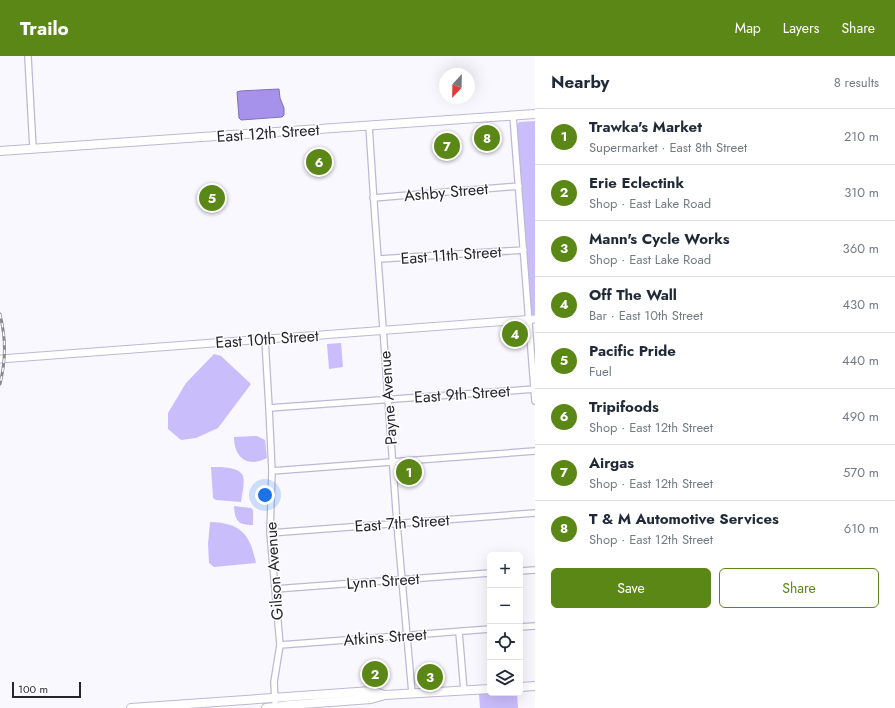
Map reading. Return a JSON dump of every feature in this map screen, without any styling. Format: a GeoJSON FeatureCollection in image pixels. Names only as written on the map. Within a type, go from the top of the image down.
{"type":"FeatureCollection","features":[{"type":"Feature","properties":{"kind":"main road","name":"East 12th Street"},"geometry":{"type":"LineString","coordinates":[[0,151],[535,114]]}},
{"type":"Feature","properties":{"kind":"main road"},"geometry":{"type":"LineString","coordinates":[[523,687],[535,686]]}},
{"type":"Feature","properties":{"kind":"main road"},"geometry":{"type":"LineString","coordinates":[[131,708],[371,691],[385,694],[487,689]]}},
{"type":"Feature","properties":{"kind":"main road"},"geometry":{"type":"LineString","coordinates":[[266,708],[371,699],[385,694]]}},
{"type":"Feature","properties":{"kind":"street"},"geometry":{"type":"LineString","coordinates":[[28,57],[33,149]]}},
{"type":"Feature","properties":{"kind":"street"},"geometry":{"type":"LineString","coordinates":[[513,116],[524,250],[532,319],[535,401]]}},
{"type":"Feature","properties":{"kind":"street","name":"Payne Avenue"},"geometry":{"type":"LineString","coordinates":[[369,126],[397,524],[412,693]]}},
{"type":"Feature","properties":{"kind":"street","name":"Ashby Street"},"geometry":{"type":"LineString","coordinates":[[373,198],[519,186]]}},
{"type":"Feature","properties":{"kind":"street","name":"East 11th Street"},"geometry":{"type":"LineString","coordinates":[[378,259],[524,250]]}},
{"type":"Feature","properties":{"kind":"street","name":"East 10th Street"},"geometry":{"type":"LineString","coordinates":[[0,359],[532,319]]}},
{"type":"Feature","properties":{"kind":"street","name":"Gilson Avenue"},"geometry":{"type":"LineString","coordinates":[[265,339],[272,471],[270,533],[280,645],[274,682],[275,708]]}},
{"type":"Feature","properties":{"kind":"street","name":"East 9th Street"},"geometry":{"type":"LineString","coordinates":[[269,408],[535,389]]}},
{"type":"Feature","properties":{"kind":"street"},"geometry":{"type":"LineString","coordinates":[[272,471],[535,451]]}},
{"type":"Feature","properties":{"kind":"street","name":"East 7th Street"},"geometry":{"type":"LineString","coordinates":[[270,533],[535,513]]}},
{"type":"Feature","properties":{"kind":"street"},"geometry":{"type":"LineString","coordinates":[[523,571],[535,570]]}},
{"type":"Feature","properties":{"kind":"street","name":"Lynn Street"},"geometry":{"type":"LineString","coordinates":[[275,589],[487,573]]}},
{"type":"Feature","properties":{"kind":"street"},"geometry":{"type":"LineString","coordinates":[[523,627],[535,626]]}},
{"type":"Feature","properties":{"kind":"street","name":"Atkins Street"},"geometry":{"type":"LineString","coordinates":[[280,645],[487,629]]}},
{"type":"Feature","properties":{"kind":"street"},"geometry":{"type":"LineString","coordinates":[[459,632],[464,690]]}},
{"type":"Feature","properties":{"kind":"shaded area"},"geometry":{"type":"Polygon","coordinates":[[[279,89],[280,98],[284,108],[284,115],[282,117],[241,120],[239,118],[237,92],[279,89]]]}},
{"type":"Feature","properties":{"kind":"shaded area"},"geometry":{"type":"Polygon","coordinates":[[[535,121],[535,315],[532,315],[517,125],[519,122],[535,121]]]}},
{"type":"Feature","properties":{"kind":"shaded area"},"geometry":{"type":"Polygon","coordinates":[[[341,343],[343,367],[329,369],[327,344],[341,343]]]}},
{"type":"Feature","properties":{"kind":"shaded area"},"geometry":{"type":"Polygon","coordinates":[[[214,354],[221,356],[251,384],[218,428],[196,438],[181,440],[168,429],[168,413],[186,383],[214,354]]]}},
{"type":"Feature","properties":{"kind":"shaded area"},"geometry":{"type":"Polygon","coordinates":[[[257,436],[265,440],[267,458],[254,462],[243,459],[236,451],[234,437],[257,436]]]}},
{"type":"Feature","properties":{"kind":"shaded area"},"geometry":{"type":"Polygon","coordinates":[[[211,467],[233,469],[241,473],[244,482],[241,502],[216,500],[213,498],[211,467]]]}},
{"type":"Feature","properties":{"kind":"shaded area"},"geometry":{"type":"Polygon","coordinates":[[[234,506],[251,508],[253,510],[253,525],[241,523],[236,519],[234,506]]]}},
{"type":"Feature","properties":{"kind":"shaded area"},"geometry":{"type":"Polygon","coordinates":[[[210,522],[229,525],[242,532],[251,544],[256,563],[214,567],[209,563],[208,544],[210,522]]]}},
{"type":"Feature","properties":{"kind":"shaded area"},"geometry":{"type":"Polygon","coordinates":[[[487,693],[487,696],[517,696],[518,708],[480,708],[479,694],[487,693]]]}},
{"type":"Feature","properties":{"kind":"railway"},"geometry":{"type":"LineString","coordinates":[[0,314],[4,349],[0,384]]}},
{"type":"Feature","properties":{"kind":"place","name":"T & M Automotive Services"},"geometry":{"type":"Point","coordinates":[487,138]}},
{"type":"Feature","properties":{"kind":"place","name":"Airgas"},"geometry":{"type":"Point","coordinates":[447,146]}},
{"type":"Feature","properties":{"kind":"place","name":"Tripifoods"},"geometry":{"type":"Point","coordinates":[319,162]}},
{"type":"Feature","properties":{"kind":"place","name":"Pacific Pride"},"geometry":{"type":"Point","coordinates":[212,198]}},
{"type":"Feature","properties":{"kind":"place","name":"Off The Wall"},"geometry":{"type":"Point","coordinates":[515,334]}},
{"type":"Feature","properties":{"kind":"place","name":"Trawka's Market"},"geometry":{"type":"Point","coordinates":[409,472]}},
{"type":"Feature","properties":{"kind":"place","name":"Erie Eclectink"},"geometry":{"type":"Point","coordinates":[375,674]}},
{"type":"Feature","properties":{"kind":"place","name":"Mann's Cycle Works"},"geometry":{"type":"Point","coordinates":[430,677]}}]}
